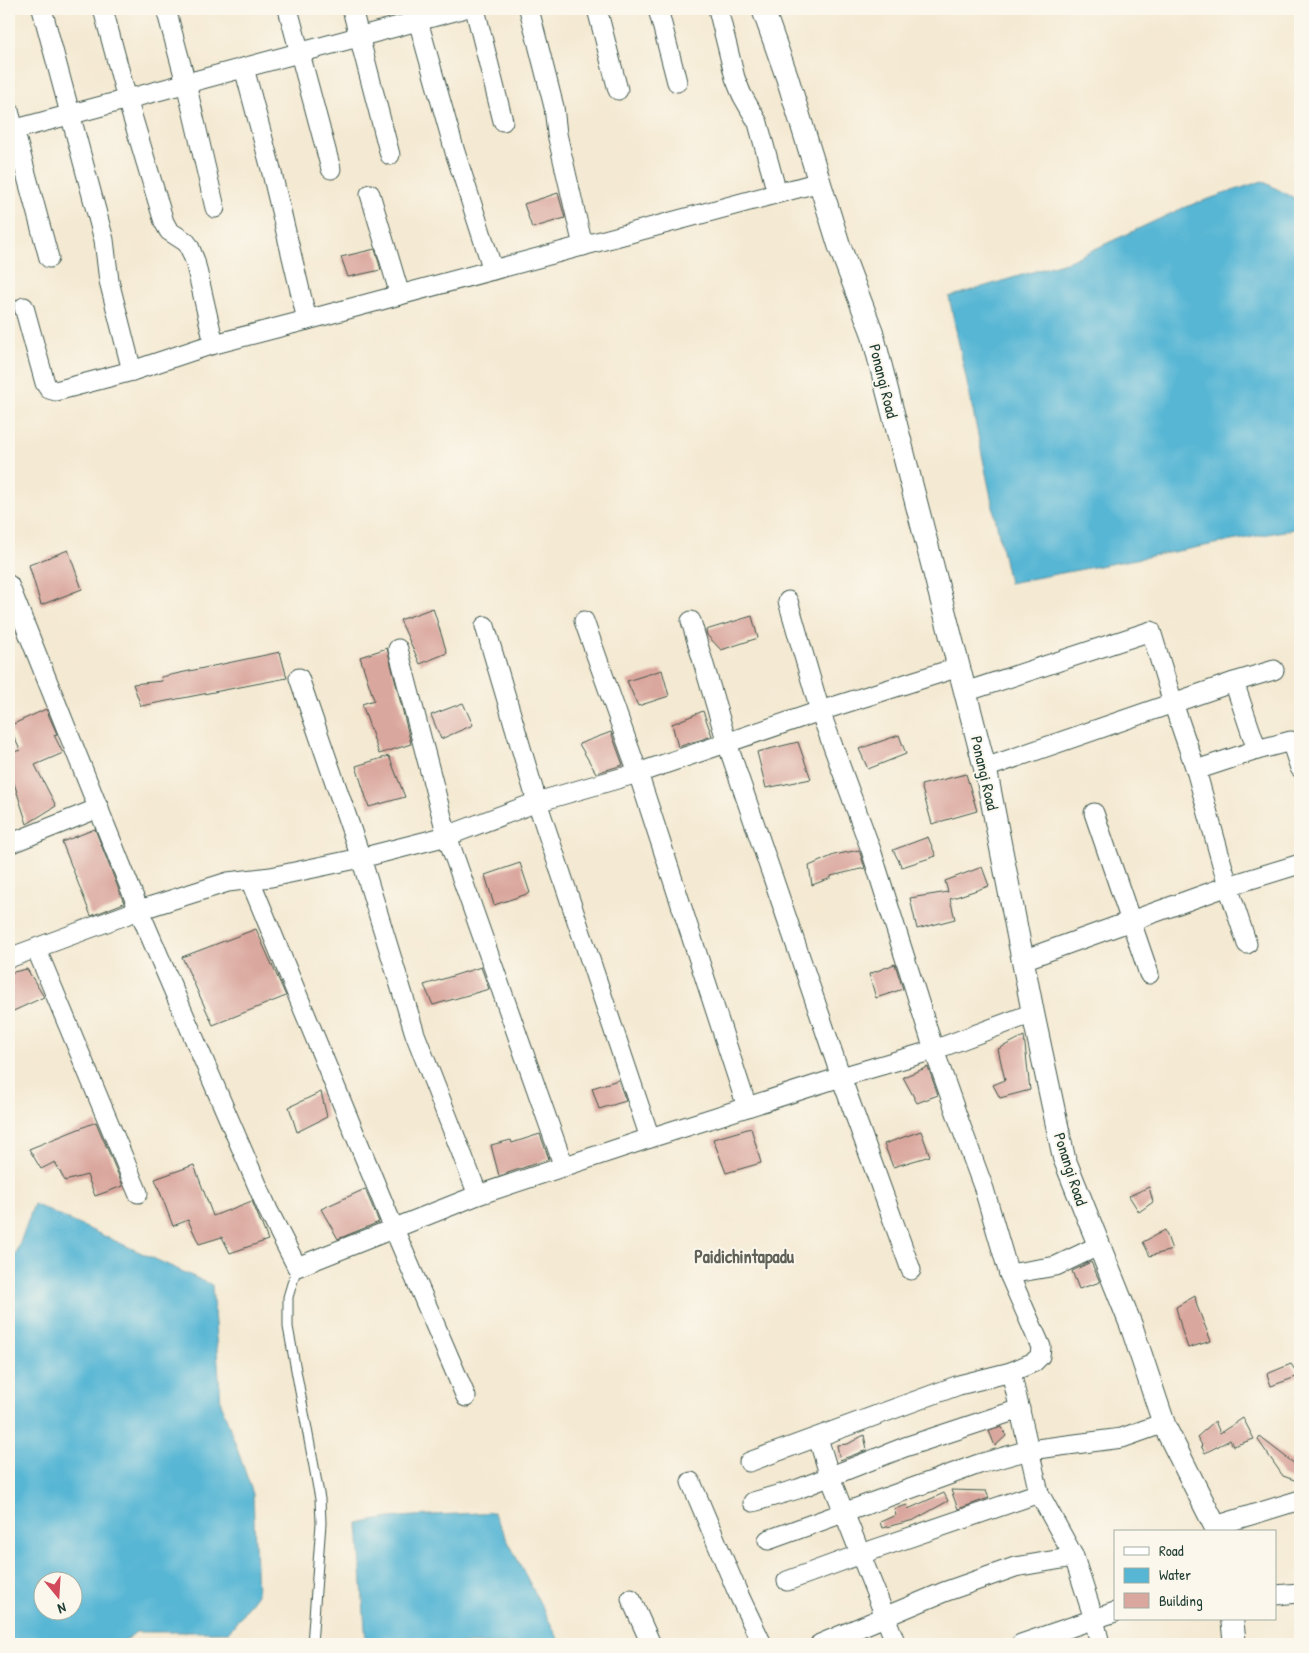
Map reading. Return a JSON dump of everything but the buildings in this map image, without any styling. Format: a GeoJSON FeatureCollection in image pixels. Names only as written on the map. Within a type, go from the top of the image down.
{"type":"FeatureCollection","features":[{"type":"Feature","properties":{"kind":"street"},"geometry":{"type":"LineString","coordinates":[[42,9],[104,240],[109,281],[132,370]]}},
{"type":"Feature","properties":{"kind":"street"},"geometry":{"type":"LineString","coordinates":[[103,9],[127,99],[166,228],[186,242],[195,261],[214,344]]}},
{"type":"Feature","properties":{"kind":"street"},"geometry":{"type":"LineString","coordinates":[[166,9],[186,83],[215,208]]}},
{"type":"Feature","properties":{"kind":"street"},"geometry":{"type":"LineString","coordinates":[[288,9],[331,169]]}},
{"type":"Feature","properties":{"kind":"street"},"geometry":{"type":"LineString","coordinates":[[352,9],[390,155]]}},
{"type":"Feature","properties":{"kind":"street"},"geometry":{"type":"LineString","coordinates":[[11,131],[360,36],[416,15],[462,9]]}},
{"type":"Feature","properties":{"kind":"street"},"geometry":{"type":"LineString","coordinates":[[475,9],[503,122]]}},
{"type":"Feature","properties":{"kind":"street"},"geometry":{"type":"LineString","coordinates":[[528,9],[554,107],[557,134],[583,246]]}},
{"type":"Feature","properties":{"kind":"street"},"geometry":{"type":"LineString","coordinates":[[597,9],[618,90]]}},
{"type":"Feature","properties":{"kind":"street"},"geometry":{"type":"LineString","coordinates":[[658,9],[676,82]]}},
{"type":"Feature","properties":{"kind":"street"},"geometry":{"type":"LineString","coordinates":[[718,9],[735,78],[742,95],[758,123],[777,193]]}},
{"type":"Feature","properties":{"kind":"street","name":"Ponangi Road"},"geometry":{"type":"LineString","coordinates":[[763,9],[787,77],[839,245],[872,332],[985,768],[1033,1013],[1064,1158],[1131,1325],[1164,1423],[1216,1529]]}},
{"type":"Feature","properties":{"kind":"street"},"geometry":{"type":"LineString","coordinates":[[416,15],[455,152],[493,270]]}},
{"type":"Feature","properties":{"kind":"street"},"geometry":{"type":"LineString","coordinates":[[244,68],[271,169],[307,320]]}},
{"type":"Feature","properties":{"kind":"street"},"geometry":{"type":"LineString","coordinates":[[9,111],[11,131],[49,258]]}},
{"type":"Feature","properties":{"kind":"street"},"geometry":{"type":"LineString","coordinates":[[24,307],[45,383],[49,389],[56,391],[132,370],[214,344],[820,182]]}},
{"type":"Feature","properties":{"kind":"street"},"geometry":{"type":"LineString","coordinates":[[370,194],[400,295]]}},
{"type":"Feature","properties":{"kind":"street"},"geometry":{"type":"LineString","coordinates":[[9,585],[139,910],[268,1210],[297,1267],[478,1195],[747,1107],[934,1050],[1033,1013]]}},
{"type":"Feature","properties":{"kind":"street"},"geometry":{"type":"LineString","coordinates":[[749,1462],[818,1438],[894,1407],[959,1385],[1011,1372],[1034,1362],[1040,1356],[1041,1347],[1009,1274],[984,1189],[934,1050],[871,850],[820,711],[788,601]]}},
{"type":"Feature","properties":{"kind":"street"},"geometry":{"type":"LineString","coordinates":[[584,621],[638,773],[747,1107]]}},
{"type":"Feature","properties":{"kind":"street"},"geometry":{"type":"LineString","coordinates":[[691,621],[727,743],[842,1077],[911,1270]]}},
{"type":"Feature","properties":{"kind":"street"},"geometry":{"type":"LineString","coordinates":[[485,626],[537,802],[650,1138]]}},
{"type":"Feature","properties":{"kind":"street"},"geometry":{"type":"LineString","coordinates":[[965,692],[1151,631],[1196,770],[1228,886],[1247,944]]}},
{"type":"Feature","properties":{"kind":"street"},"geometry":{"type":"LineString","coordinates":[[398,649],[448,836],[564,1167]]}},
{"type":"Feature","properties":{"kind":"street"},"geometry":{"type":"LineString","coordinates":[[9,958],[139,910],[228,882],[250,880],[361,858],[448,836],[537,802],[638,773],[820,711],[959,667]]}},
{"type":"Feature","properties":{"kind":"street"},"geometry":{"type":"LineString","coordinates":[[985,768],[1274,670]]}},
{"type":"Feature","properties":{"kind":"street"},"geometry":{"type":"LineString","coordinates":[[299,678],[361,858],[415,1034],[478,1195]]}},
{"type":"Feature","properties":{"kind":"street"},"geometry":{"type":"LineString","coordinates":[[1234,682],[1257,750]]}},
{"type":"Feature","properties":{"kind":"street"},"geometry":{"type":"LineString","coordinates":[[1196,770],[1291,741],[1300,768]]}},
{"type":"Feature","properties":{"kind":"street"},"geometry":{"type":"LineString","coordinates":[[9,844],[99,808]]}},
{"type":"Feature","properties":{"kind":"street"},"geometry":{"type":"LineString","coordinates":[[1094,813],[1149,974]]}},
{"type":"Feature","properties":{"kind":"street"},"geometry":{"type":"LineString","coordinates":[[1023,960],[1228,886],[1300,864]]}},
{"type":"Feature","properties":{"kind":"street"},"geometry":{"type":"LineString","coordinates":[[250,880],[394,1229],[466,1397]]}},
{"type":"Feature","properties":{"kind":"street"},"geometry":{"type":"LineString","coordinates":[[36,948],[138,1193]]}},
{"type":"Feature","properties":{"kind":"street"},"geometry":{"type":"LineString","coordinates":[[1009,1274],[1056,1266],[1098,1246]]}},
{"type":"Feature","properties":{"kind":"street"},"geometry":{"type":"LineString","coordinates":[[1011,1372],[1039,1493],[1074,1557],[1100,1644]]}},
{"type":"Feature","properties":{"kind":"street"},"geometry":{"type":"LineString","coordinates":[[753,1502],[798,1489],[905,1447],[1020,1409]]}},
{"type":"Feature","properties":{"kind":"street"},"geometry":{"type":"LineString","coordinates":[[768,1540],[979,1464],[1029,1450],[1122,1438],[1164,1423]]}},
{"type":"Feature","properties":{"kind":"street"},"geometry":{"type":"LineString","coordinates":[[818,1438],[830,1477],[896,1644]]}},
{"type":"Feature","properties":{"kind":"street"},"geometry":{"type":"LineString","coordinates":[[691,1482],[737,1591],[762,1644]]}},
{"type":"Feature","properties":{"kind":"street"},"geometry":{"type":"LineString","coordinates":[[787,1581],[1039,1493]]}},
{"type":"Feature","properties":{"kind":"street"},"geometry":{"type":"LineString","coordinates":[[1216,1529],[1300,1500]]}},
{"type":"Feature","properties":{"kind":"street"},"geometry":{"type":"LineString","coordinates":[[820,1644],[944,1592],[1015,1567],[1074,1557]]}},
{"type":"Feature","properties":{"kind":"street"},"geometry":{"type":"LineString","coordinates":[[1276,1595],[1300,1593]]}},
{"type":"Feature","properties":{"kind":"street"},"geometry":{"type":"LineString","coordinates":[[631,1599],[651,1644]]}},
{"type":"Feature","properties":{"kind":"street"},"geometry":{"type":"LineString","coordinates":[[1021,1644],[1114,1612]]}},
{"type":"Feature","properties":{"kind":"street"},"geometry":{"type":"LineString","coordinates":[[1232,1620],[1235,1644]]}},
{"type":"Feature","properties":{"kind":"lane"},"geometry":{"type":"LineString","coordinates":[[297,1267],[288,1297],[288,1326],[320,1499],[322,1522],[312,1644]]}},
{"type":"Feature","properties":{"kind":"water"},"geometry":{"type":"Polygon","coordinates":[[[1262,181],[1300,201],[1300,528],[1009,583],[949,297],[1069,261],[1185,207],[1262,181]]]}},
{"type":"Feature","properties":{"kind":"water"},"geometry":{"type":"Polygon","coordinates":[[[34,1204],[212,1285],[221,1403],[253,1494],[257,1594],[229,1632],[136,1632],[120,1644],[9,1644],[9,1273],[34,1204]]]}},
{"type":"Feature","properties":{"kind":"water"},"geometry":{"type":"Polygon","coordinates":[[[493,1512],[561,1644],[366,1644],[358,1524],[408,1516],[493,1512]]]}},
{"type":"Feature","properties":{"kind":"district","name":"Paidichintapadu"},"geometry":{"type":"Point","coordinates":[744,1257]}}]}
